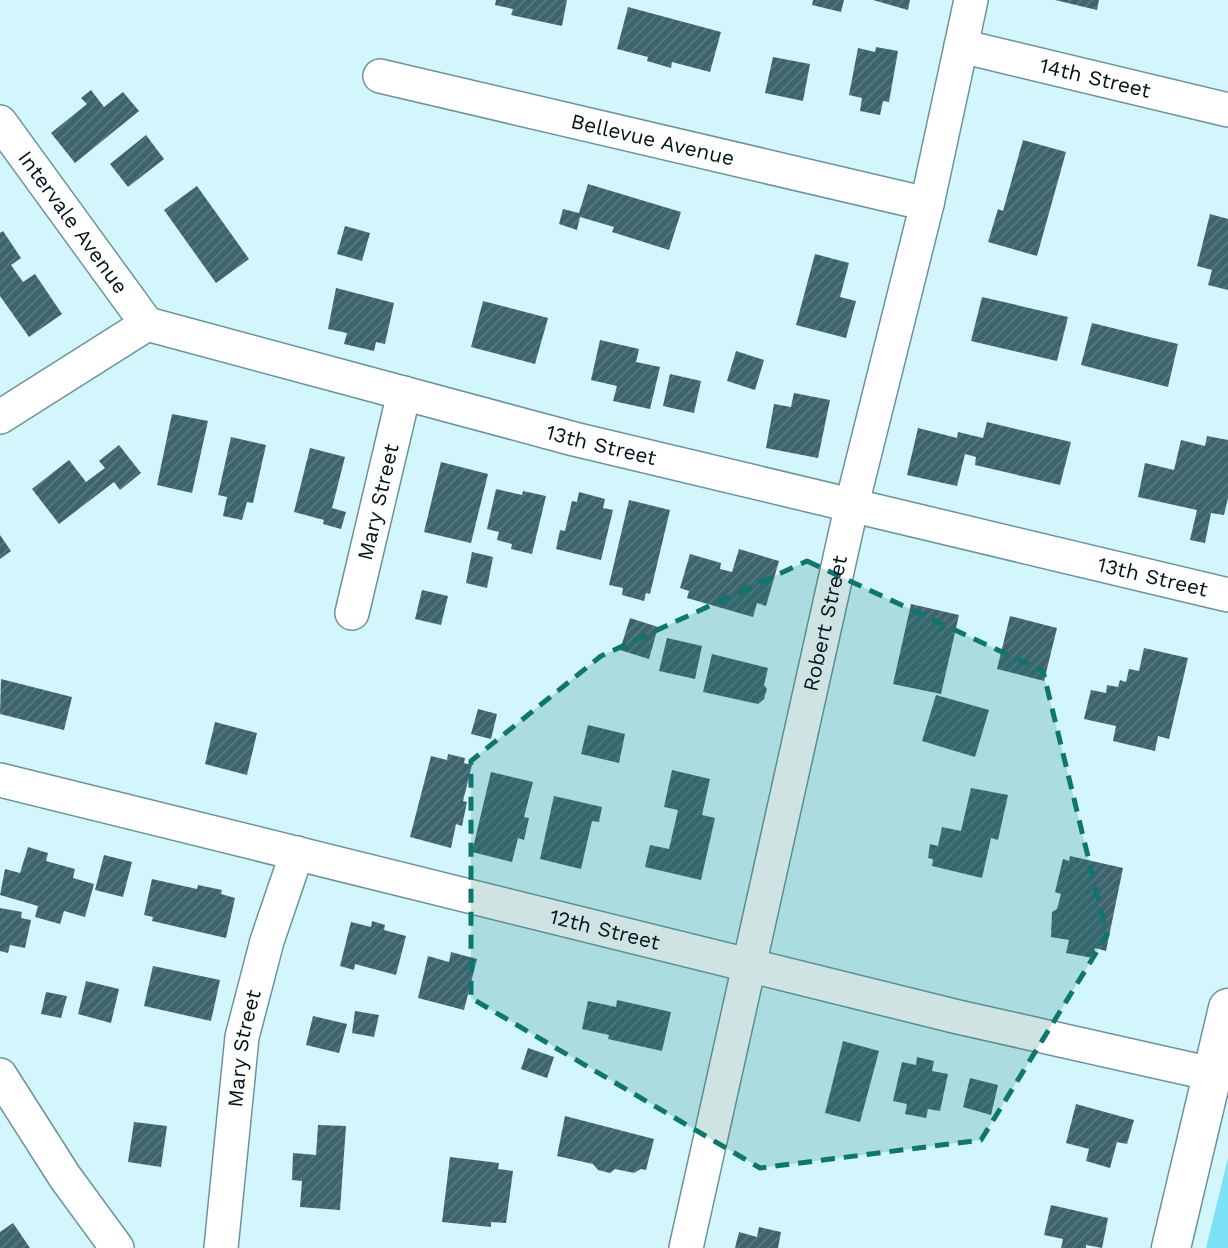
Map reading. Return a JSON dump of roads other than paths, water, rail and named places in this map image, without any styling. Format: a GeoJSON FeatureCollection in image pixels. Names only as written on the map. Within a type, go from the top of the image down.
{"type":"FeatureCollection","features":[{"type":"Feature","properties":{"kind":"highway"},"geometry":{"type":"LineString","coordinates":[[1171,1248],[1228,1008]]}},
{"type":"Feature","properties":{"kind":"street","name":"Robert Street"},"geometry":{"type":"LineString","coordinates":[[685,1248],[852,504],[927,204],[971,0]]}},
{"type":"Feature","properties":{"kind":"street","name":"14th Street"},"geometry":{"type":"LineString","coordinates":[[961,46],[1228,110]]}},
{"type":"Feature","properties":{"kind":"street","name":"Bellevue Avenue"},"geometry":{"type":"LineString","coordinates":[[380,76],[927,204]]}},
{"type":"Feature","properties":{"kind":"street","name":"Intervale Avenue"},"geometry":{"type":"LineString","coordinates":[[0,122],[147,324]]}},
{"type":"Feature","properties":{"kind":"street","name":"13th Street"},"geometry":{"type":"LineString","coordinates":[[147,324],[575,439],[1228,595]]}},
{"type":"Feature","properties":{"kind":"street"},"geometry":{"type":"LineString","coordinates":[[0,417],[147,324]]}},
{"type":"Feature","properties":{"kind":"street","name":"Mary Street"},"geometry":{"type":"LineString","coordinates":[[352,613],[404,393]]}},
{"type":"Feature","properties":{"kind":"street","name":"12th Street"},"geometry":{"type":"LineString","coordinates":[[0,780],[958,1017],[1212,1074]]}},
{"type":"Feature","properties":{"kind":"street","name":"Mary Street"},"geometry":{"type":"LineString","coordinates":[[221,1248],[242,1037],[267,941],[297,853]]}},
{"type":"Feature","properties":{"kind":"street"},"geometry":{"type":"LineString","coordinates":[[0,1075],[65,1177],[117,1248]]}}]}
